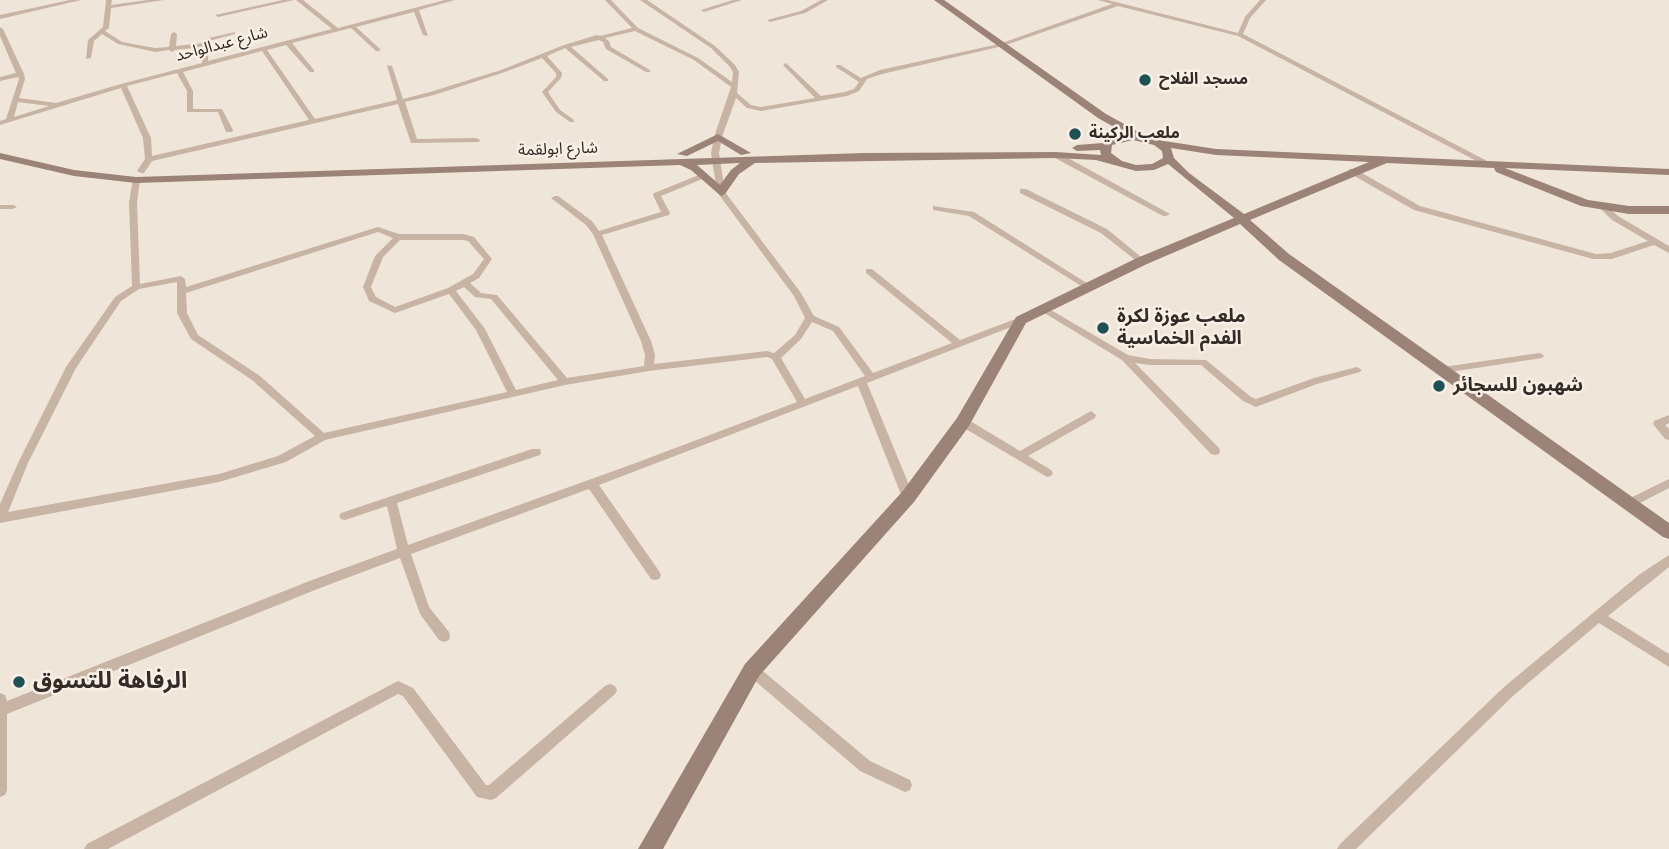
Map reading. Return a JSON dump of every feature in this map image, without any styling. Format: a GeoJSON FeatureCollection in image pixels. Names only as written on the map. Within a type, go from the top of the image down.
{"type":"FeatureCollection","features":[{"type":"Feature","properties":{"kind":"street"},"geometry":{"type":"LineString","coordinates":[[0,17],[78,0]]}},
{"type":"Feature","properties":{"kind":"street"},"geometry":{"type":"LineString","coordinates":[[88,58],[91,40],[106,28],[109,4],[161,0]]}},
{"type":"Feature","properties":{"kind":"street"},"geometry":{"type":"LineString","coordinates":[[218,15],[291,0]]}},
{"type":"Feature","properties":{"kind":"street"},"geometry":{"type":"LineString","coordinates":[[299,0],[337,30]]}},
{"type":"Feature","properties":{"kind":"street","name":"شارع عبدالواحد"},"geometry":{"type":"LineString","coordinates":[[0,123],[123,85],[452,0]]}},
{"type":"Feature","properties":{"kind":"street"},"geometry":{"type":"LineString","coordinates":[[608,0],[636,29],[696,59],[735,90],[749,107],[761,109],[847,94],[857,90],[862,81],[898,68],[1001,46],[1116,5]]}},
{"type":"Feature","properties":{"kind":"street"},"geometry":{"type":"LineString","coordinates":[[643,0],[728,60],[737,72],[735,90],[718,137],[715,156],[722,192]]}},
{"type":"Feature","properties":{"kind":"street"},"geometry":{"type":"LineString","coordinates":[[704,10],[739,0]]}},
{"type":"Feature","properties":{"kind":"street"},"geometry":{"type":"LineString","coordinates":[[771,20],[803,12],[825,0]]}},
{"type":"Feature","properties":{"kind":"street"},"geometry":{"type":"LineString","coordinates":[[938,0],[1102,116],[1158,144],[1216,152],[1380,162],[1669,172]]}},
{"type":"Feature","properties":{"kind":"street"},"geometry":{"type":"LineString","coordinates":[[1101,0],[1240,35],[1496,166],[1568,198],[1604,208],[1669,210]]}},
{"type":"Feature","properties":{"kind":"street"},"geometry":{"type":"LineString","coordinates":[[1240,35],[1247,18],[1263,0]]}},
{"type":"Feature","properties":{"kind":"street"},"geometry":{"type":"LineString","coordinates":[[416,9],[426,35]]}},
{"type":"Feature","properties":{"kind":"street"},"geometry":{"type":"LineString","coordinates":[[352,26],[378,50]]}},
{"type":"Feature","properties":{"kind":"street"},"geometry":{"type":"LineString","coordinates":[[0,29],[21,74],[18,100],[9,120]]}},
{"type":"Feature","properties":{"kind":"street"},"geometry":{"type":"LineString","coordinates":[[149,159],[399,102],[484,78],[566,46],[636,29]]}},
{"type":"Feature","properties":{"kind":"street"},"geometry":{"type":"LineString","coordinates":[[102,32],[120,43],[155,50],[206,45]]}},
{"type":"Feature","properties":{"kind":"street"},"geometry":{"type":"LineString","coordinates":[[205,64],[207,39],[233,33]]}},
{"type":"Feature","properties":{"kind":"street"},"geometry":{"type":"LineString","coordinates":[[172,50],[174,34]]}},
{"type":"Feature","properties":{"kind":"street"},"geometry":{"type":"LineString","coordinates":[[597,37],[606,41],[608,48],[648,71]]}},
{"type":"Feature","properties":{"kind":"street"},"geometry":{"type":"LineString","coordinates":[[288,43],[312,71]]}},
{"type":"Feature","properties":{"kind":"street"},"geometry":{"type":"LineString","coordinates":[[566,46],[606,80]]}},
{"type":"Feature","properties":{"kind":"street"},"geometry":{"type":"LineString","coordinates":[[264,49],[312,120]]}},
{"type":"Feature","properties":{"kind":"street"},"geometry":{"type":"LineString","coordinates":[[543,55],[559,72],[559,78],[545,92],[558,111],[572,121]]}},
{"type":"Feature","properties":{"kind":"street"},"geometry":{"type":"LineString","coordinates":[[786,65],[820,99]]}},
{"type":"Feature","properties":{"kind":"street"},"geometry":{"type":"LineString","coordinates":[[389,66],[414,141],[476,140]]}},
{"type":"Feature","properties":{"kind":"street"},"geometry":{"type":"LineString","coordinates":[[838,66],[862,81]]}},
{"type":"Feature","properties":{"kind":"street"},"geometry":{"type":"LineString","coordinates":[[179,71],[190,91],[189,111],[220,110],[229,130]]}},
{"type":"Feature","properties":{"kind":"street"},"geometry":{"type":"LineString","coordinates":[[0,79],[21,74]]}},
{"type":"Feature","properties":{"kind":"street"},"geometry":{"type":"LineString","coordinates":[[123,85],[147,138],[149,159],[138,176],[133,203],[136,288]]}},
{"type":"Feature","properties":{"kind":"street"},"geometry":{"type":"LineString","coordinates":[[18,100],[57,104]]}},
{"type":"Feature","properties":{"kind":"street"},"geometry":{"type":"LineString","coordinates":[[1102,116],[1112,133],[1107,154],[1118,163]]}},
{"type":"Feature","properties":{"kind":"street"},"geometry":{"type":"LineString","coordinates":[[718,137],[749,155],[722,192]]}},
{"type":"Feature","properties":{"kind":"street"},"geometry":{"type":"LineString","coordinates":[[718,137],[681,158],[722,192],[798,295],[810,318],[836,329],[867,379],[908,497]]}},
{"type":"Feature","properties":{"kind":"street","name":"شارع ابولقمة"},"geometry":{"type":"LineString","coordinates":[[0,156],[74,173],[138,176],[1107,145],[1123,138],[1144,139]]}},
{"type":"Feature","properties":{"kind":"street"},"geometry":{"type":"LineString","coordinates":[[1158,144],[1167,150],[1169,158],[1197,185],[1243,220],[1284,257],[1669,531]]}},
{"type":"Feature","properties":{"kind":"street","name":"شارع ابولقمة"},"geometry":{"type":"LineString","coordinates":[[0,147],[138,176]]}},
{"type":"Feature","properties":{"kind":"street"},"geometry":{"type":"LineString","coordinates":[[1146,168],[1161,165],[1169,158],[1216,152]]}},
{"type":"Feature","properties":{"kind":"street","name":"شارع ابولقمة"},"geometry":{"type":"LineString","coordinates":[[749,155],[1096,157],[1177,176],[1197,185]]}},
{"type":"Feature","properties":{"kind":"street"},"geometry":{"type":"LineString","coordinates":[[1056,155],[1166,214]]}},
{"type":"Feature","properties":{"kind":"street"},"geometry":{"type":"LineString","coordinates":[[0,790],[1,706],[316,584],[592,484],[1021,320],[1142,261],[1243,220],[1352,171],[1380,162]]}},
{"type":"Feature","properties":{"kind":"street"},"geometry":{"type":"LineString","coordinates":[[1352,171],[1417,208],[1596,257],[1612,256],[1654,242]]}},
{"type":"Feature","properties":{"kind":"street"},"geometry":{"type":"LineString","coordinates":[[597,234],[666,213],[657,195],[704,175]]}},
{"type":"Feature","properties":{"kind":"street"},"geometry":{"type":"LineString","coordinates":[[1023,191],[1104,231],[1142,261]]}},
{"type":"Feature","properties":{"kind":"street"},"geometry":{"type":"LineString","coordinates":[[555,198],[589,223],[597,234],[646,341],[651,362],[649,368]]}},
{"type":"Feature","properties":{"kind":"street"},"geometry":{"type":"LineString","coordinates":[[0,206],[13,208]]}},
{"type":"Feature","properties":{"kind":"street"},"geometry":{"type":"LineString","coordinates":[[936,208],[971,214],[1088,287]]}},
{"type":"Feature","properties":{"kind":"street"},"geometry":{"type":"LineString","coordinates":[[1604,208],[1615,218],[1669,250]]}},
{"type":"Feature","properties":{"kind":"street"},"geometry":{"type":"LineString","coordinates":[[183,291],[372,229],[384,229],[398,237],[471,239],[488,259],[477,275],[450,290],[395,310],[372,299],[367,287],[379,256],[398,237]]}},
{"type":"Feature","properties":{"kind":"street"},"geometry":{"type":"LineString","coordinates":[[869,271],[959,344]]}},
{"type":"Feature","properties":{"kind":"street"},"geometry":{"type":"LineString","coordinates":[[0,518],[23,463],[71,367],[118,299],[136,288],[181,279],[181,313],[194,337],[256,379],[322,437]]}},
{"type":"Feature","properties":{"kind":"street"},"geometry":{"type":"LineString","coordinates":[[464,282],[478,295],[494,297],[565,382]]}},
{"type":"Feature","properties":{"kind":"street"},"geometry":{"type":"LineString","coordinates":[[450,290],[480,329],[513,394]]}},
{"type":"Feature","properties":{"kind":"street"},"geometry":{"type":"LineString","coordinates":[[1044,309],[1125,358],[1215,451]]}},
{"type":"Feature","properties":{"kind":"street"},"geometry":{"type":"LineString","coordinates":[[776,358],[798,337],[810,318]]}},
{"type":"Feature","properties":{"kind":"street"},"geometry":{"type":"LineString","coordinates":[[650,849],[752,670],[908,497],[962,422],[1021,320]]}},
{"type":"Feature","properties":{"kind":"street"},"geometry":{"type":"LineString","coordinates":[[0,518],[219,478],[282,459],[322,437],[565,382],[649,368],[758,354],[776,358],[803,404]]}},
{"type":"Feature","properties":{"kind":"street"},"geometry":{"type":"LineString","coordinates":[[1443,370],[1539,356]]}},
{"type":"Feature","properties":{"kind":"street"},"geometry":{"type":"LineString","coordinates":[[1125,358],[1150,362],[1203,362],[1247,399],[1256,403],[1314,381],[1357,370]]}},
{"type":"Feature","properties":{"kind":"street"},"geometry":{"type":"LineString","coordinates":[[1020,456],[1091,415]]}},
{"type":"Feature","properties":{"kind":"street"},"geometry":{"type":"LineString","coordinates":[[1669,419],[1658,424],[1669,436]]}},
{"type":"Feature","properties":{"kind":"street"},"geometry":{"type":"LineString","coordinates":[[962,422],[1047,473]]}},
{"type":"Feature","properties":{"kind":"street"},"geometry":{"type":"LineString","coordinates":[[345,516],[536,452]]}},
{"type":"Feature","properties":{"kind":"street"},"geometry":{"type":"LineString","coordinates":[[1629,503],[1669,483]]}},
{"type":"Feature","properties":{"kind":"street"},"geometry":{"type":"LineString","coordinates":[[592,484],[655,575]]}},
{"type":"Feature","properties":{"kind":"street"},"geometry":{"type":"LineString","coordinates":[[391,500],[404,552],[424,610],[444,636]]}},
{"type":"Feature","properties":{"kind":"street"},"geometry":{"type":"LineString","coordinates":[[1345,849],[1509,691],[1669,560]]}},
{"type":"Feature","properties":{"kind":"street"},"geometry":{"type":"LineString","coordinates":[[1598,616],[1669,661]]}},
{"type":"Feature","properties":{"kind":"street"},"geometry":{"type":"LineString","coordinates":[[752,670],[864,766],[905,785]]}},
{"type":"Feature","properties":{"kind":"street"},"geometry":{"type":"LineString","coordinates":[[92,849],[108,845],[398,687],[408,692],[482,792],[491,793],[610,690]]}},
{"type":"Feature","properties":{"kind":"place","name":"مسجد الفلاح"},"geometry":{"type":"Point","coordinates":[1145,80]}},
{"type":"Feature","properties":{"kind":"place","name":"ملعب الركينة"},"geometry":{"type":"Point","coordinates":[1075,134]}},
{"type":"Feature","properties":{"kind":"place","name":"ملعب عوزة لكرة الفدم الخماسية"},"geometry":{"type":"Point","coordinates":[1103,328]}},
{"type":"Feature","properties":{"kind":"place","name":"شهبون للسجائر"},"geometry":{"type":"Point","coordinates":[1439,386]}},
{"type":"Feature","properties":{"kind":"place","name":"الرفاهة للتسوق"},"geometry":{"type":"Point","coordinates":[19,682]}}]}
